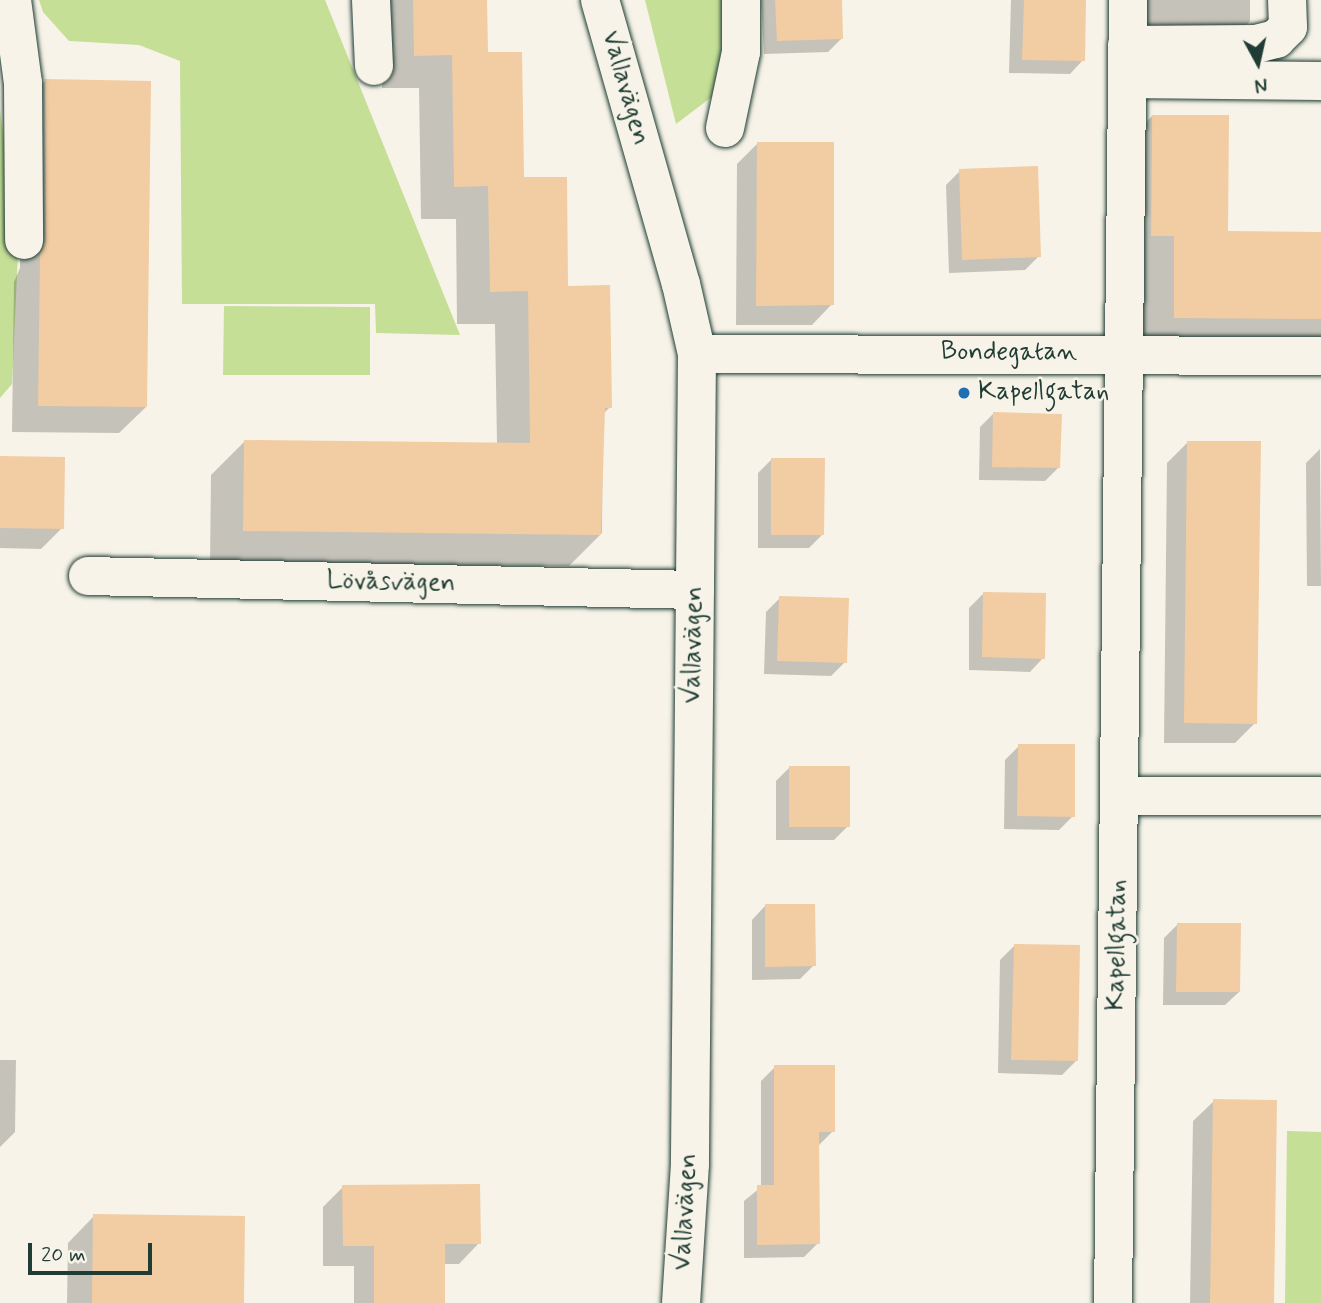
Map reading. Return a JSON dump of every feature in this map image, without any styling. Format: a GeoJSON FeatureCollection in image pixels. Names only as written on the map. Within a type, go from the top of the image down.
{"type":"FeatureCollection","features":[{"type":"Feature","properties":{"kind":"street"},"geometry":{"type":"LineString","coordinates":[[12,0],[23,83],[24,240]]}},
{"type":"Feature","properties":{"kind":"street"},"geometry":{"type":"LineString","coordinates":[[371,0],[374,66]]}},
{"type":"Feature","properties":{"kind":"street","name":"Vallavägen"},"geometry":{"type":"LineString","coordinates":[[600,0],[681,284],[697,354],[690,1164],[681,1303]]}},
{"type":"Feature","properties":{"kind":"street"},"geometry":{"type":"LineString","coordinates":[[725,128],[741,52],[741,0]]}},
{"type":"Feature","properties":{"kind":"street","name":"Kapellgatan"},"geometry":{"type":"LineString","coordinates":[[1112,1303],[1128,0]]}},
{"type":"Feature","properties":{"kind":"street"},"geometry":{"type":"LineString","coordinates":[[1127,62],[1276,39],[1288,27],[1287,0]]}},
{"type":"Feature","properties":{"kind":"street"},"geometry":{"type":"LineString","coordinates":[[1127,62],[1321,82]]}},
{"type":"Feature","properties":{"kind":"street","name":"Bondegatan"},"geometry":{"type":"LineString","coordinates":[[697,354],[1321,356]]}},
{"type":"Feature","properties":{"kind":"street","name":"Lövåsvägen"},"geometry":{"type":"LineString","coordinates":[[88,576],[695,590]]}},
{"type":"Feature","properties":{"kind":"street"},"geometry":{"type":"LineString","coordinates":[[1120,796],[1321,796]]}},
{"type":"Feature","properties":{"kind":"green space"},"geometry":{"type":"Polygon","coordinates":[[[39,0],[325,0],[460,335],[376,333],[375,304],[182,304],[180,61],[139,45],[69,41],[43,12],[39,0]]]}},
{"type":"Feature","properties":{"kind":"green space"},"geometry":{"type":"Polygon","coordinates":[[[645,0],[730,0],[717,93],[676,124],[645,0]]]}},
{"type":"Feature","properties":{"kind":"green space"},"geometry":{"type":"Polygon","coordinates":[[[0,110],[18,252],[12,384],[0,398],[0,110]]]}},
{"type":"Feature","properties":{"kind":"green space"},"geometry":{"type":"Polygon","coordinates":[[[224,306],[370,307],[370,375],[223,375],[224,306]]]}},
{"type":"Feature","properties":{"kind":"green space"},"geometry":{"type":"Polygon","coordinates":[[[1287,1131],[1321,1132],[1321,1303],[1285,1303],[1287,1131]]]}},
{"type":"Feature","properties":{"kind":"building"},"geometry":{"type":"Polygon","coordinates":[[[413,0],[487,0],[488,52],[522,52],[524,177],[567,177],[568,286],[610,285],[612,408],[605,408],[601,535],[243,531],[244,440],[530,443],[528,291],[490,292],[488,186],[454,187],[452,55],[414,56],[413,0]]]}},
{"type":"Feature","properties":{"kind":"building"},"geometry":{"type":"Polygon","coordinates":[[[775,0],[842,0],[843,39],[777,41],[775,0]]]}},
{"type":"Feature","properties":{"kind":"building"},"geometry":{"type":"Polygon","coordinates":[[[1024,0],[1086,0],[1085,61],[1022,60],[1024,0]]]}},
{"type":"Feature","properties":{"kind":"building"},"geometry":{"type":"Polygon","coordinates":[[[45,79],[151,81],[147,407],[38,406],[40,254],[46,240],[45,79]]]}},
{"type":"Feature","properties":{"kind":"building"},"geometry":{"type":"Polygon","coordinates":[[[1152,115],[1229,115],[1228,231],[1321,232],[1321,319],[1174,318],[1174,236],[1151,236],[1152,115]]]}},
{"type":"Feature","properties":{"kind":"building"},"geometry":{"type":"Polygon","coordinates":[[[757,142],[834,142],[834,305],[756,306],[757,142]]]}},
{"type":"Feature","properties":{"kind":"building"},"geometry":{"type":"Polygon","coordinates":[[[1038,166],[1041,257],[962,260],[959,169],[1038,166]]]}},
{"type":"Feature","properties":{"kind":"building"},"geometry":{"type":"Polygon","coordinates":[[[993,412],[1062,414],[1060,468],[992,467],[993,412]]]}},
{"type":"Feature","properties":{"kind":"building"},"geometry":{"type":"Polygon","coordinates":[[[1187,441],[1261,441],[1257,724],[1184,723],[1187,441]]]}},
{"type":"Feature","properties":{"kind":"building"},"geometry":{"type":"Polygon","coordinates":[[[0,456],[65,457],[64,529],[0,528],[0,456]]]}},
{"type":"Feature","properties":{"kind":"building"},"geometry":{"type":"Polygon","coordinates":[[[771,458],[825,458],[824,535],[771,535],[771,458]]]}},
{"type":"Feature","properties":{"kind":"building"},"geometry":{"type":"Polygon","coordinates":[[[983,592],[1046,593],[1045,659],[982,657],[983,592]]]}},
{"type":"Feature","properties":{"kind":"building"},"geometry":{"type":"Polygon","coordinates":[[[779,596],[849,598],[847,663],[777,661],[779,596]]]}},
{"type":"Feature","properties":{"kind":"building"},"geometry":{"type":"Polygon","coordinates":[[[1018,744],[1075,744],[1075,817],[1017,816],[1018,744]]]}},
{"type":"Feature","properties":{"kind":"building"},"geometry":{"type":"Polygon","coordinates":[[[789,766],[850,766],[850,827],[789,827],[789,766]]]}},
{"type":"Feature","properties":{"kind":"building"},"geometry":{"type":"Polygon","coordinates":[[[765,904],[815,904],[816,966],[765,967],[765,904]]]}},
{"type":"Feature","properties":{"kind":"building"},"geometry":{"type":"Polygon","coordinates":[[[1177,923],[1241,923],[1240,992],[1176,992],[1177,923]]]}},
{"type":"Feature","properties":{"kind":"building"},"geometry":{"type":"Polygon","coordinates":[[[1014,944],[1080,945],[1078,1061],[1011,1060],[1014,944]]]}},
{"type":"Feature","properties":{"kind":"building"},"geometry":{"type":"Polygon","coordinates":[[[774,1065],[835,1065],[835,1132],[819,1132],[820,1244],[757,1245],[757,1185],[774,1185],[774,1065]]]}},
{"type":"Feature","properties":{"kind":"building"},"geometry":{"type":"Polygon","coordinates":[[[1213,1099],[1277,1100],[1274,1303],[1210,1303],[1213,1099]]]}},
{"type":"Feature","properties":{"kind":"building"},"geometry":{"type":"Polygon","coordinates":[[[480,1184],[481,1244],[445,1244],[445,1303],[374,1303],[374,1246],[343,1246],[342,1185],[480,1184]]]}},
{"type":"Feature","properties":{"kind":"building"},"geometry":{"type":"Polygon","coordinates":[[[93,1214],[245,1216],[244,1303],[92,1303],[93,1214]]]}},
{"type":"Feature","properties":{"kind":"place","name":"Kapellgatan"},"geometry":{"type":"Point","coordinates":[964,393]}}]}
